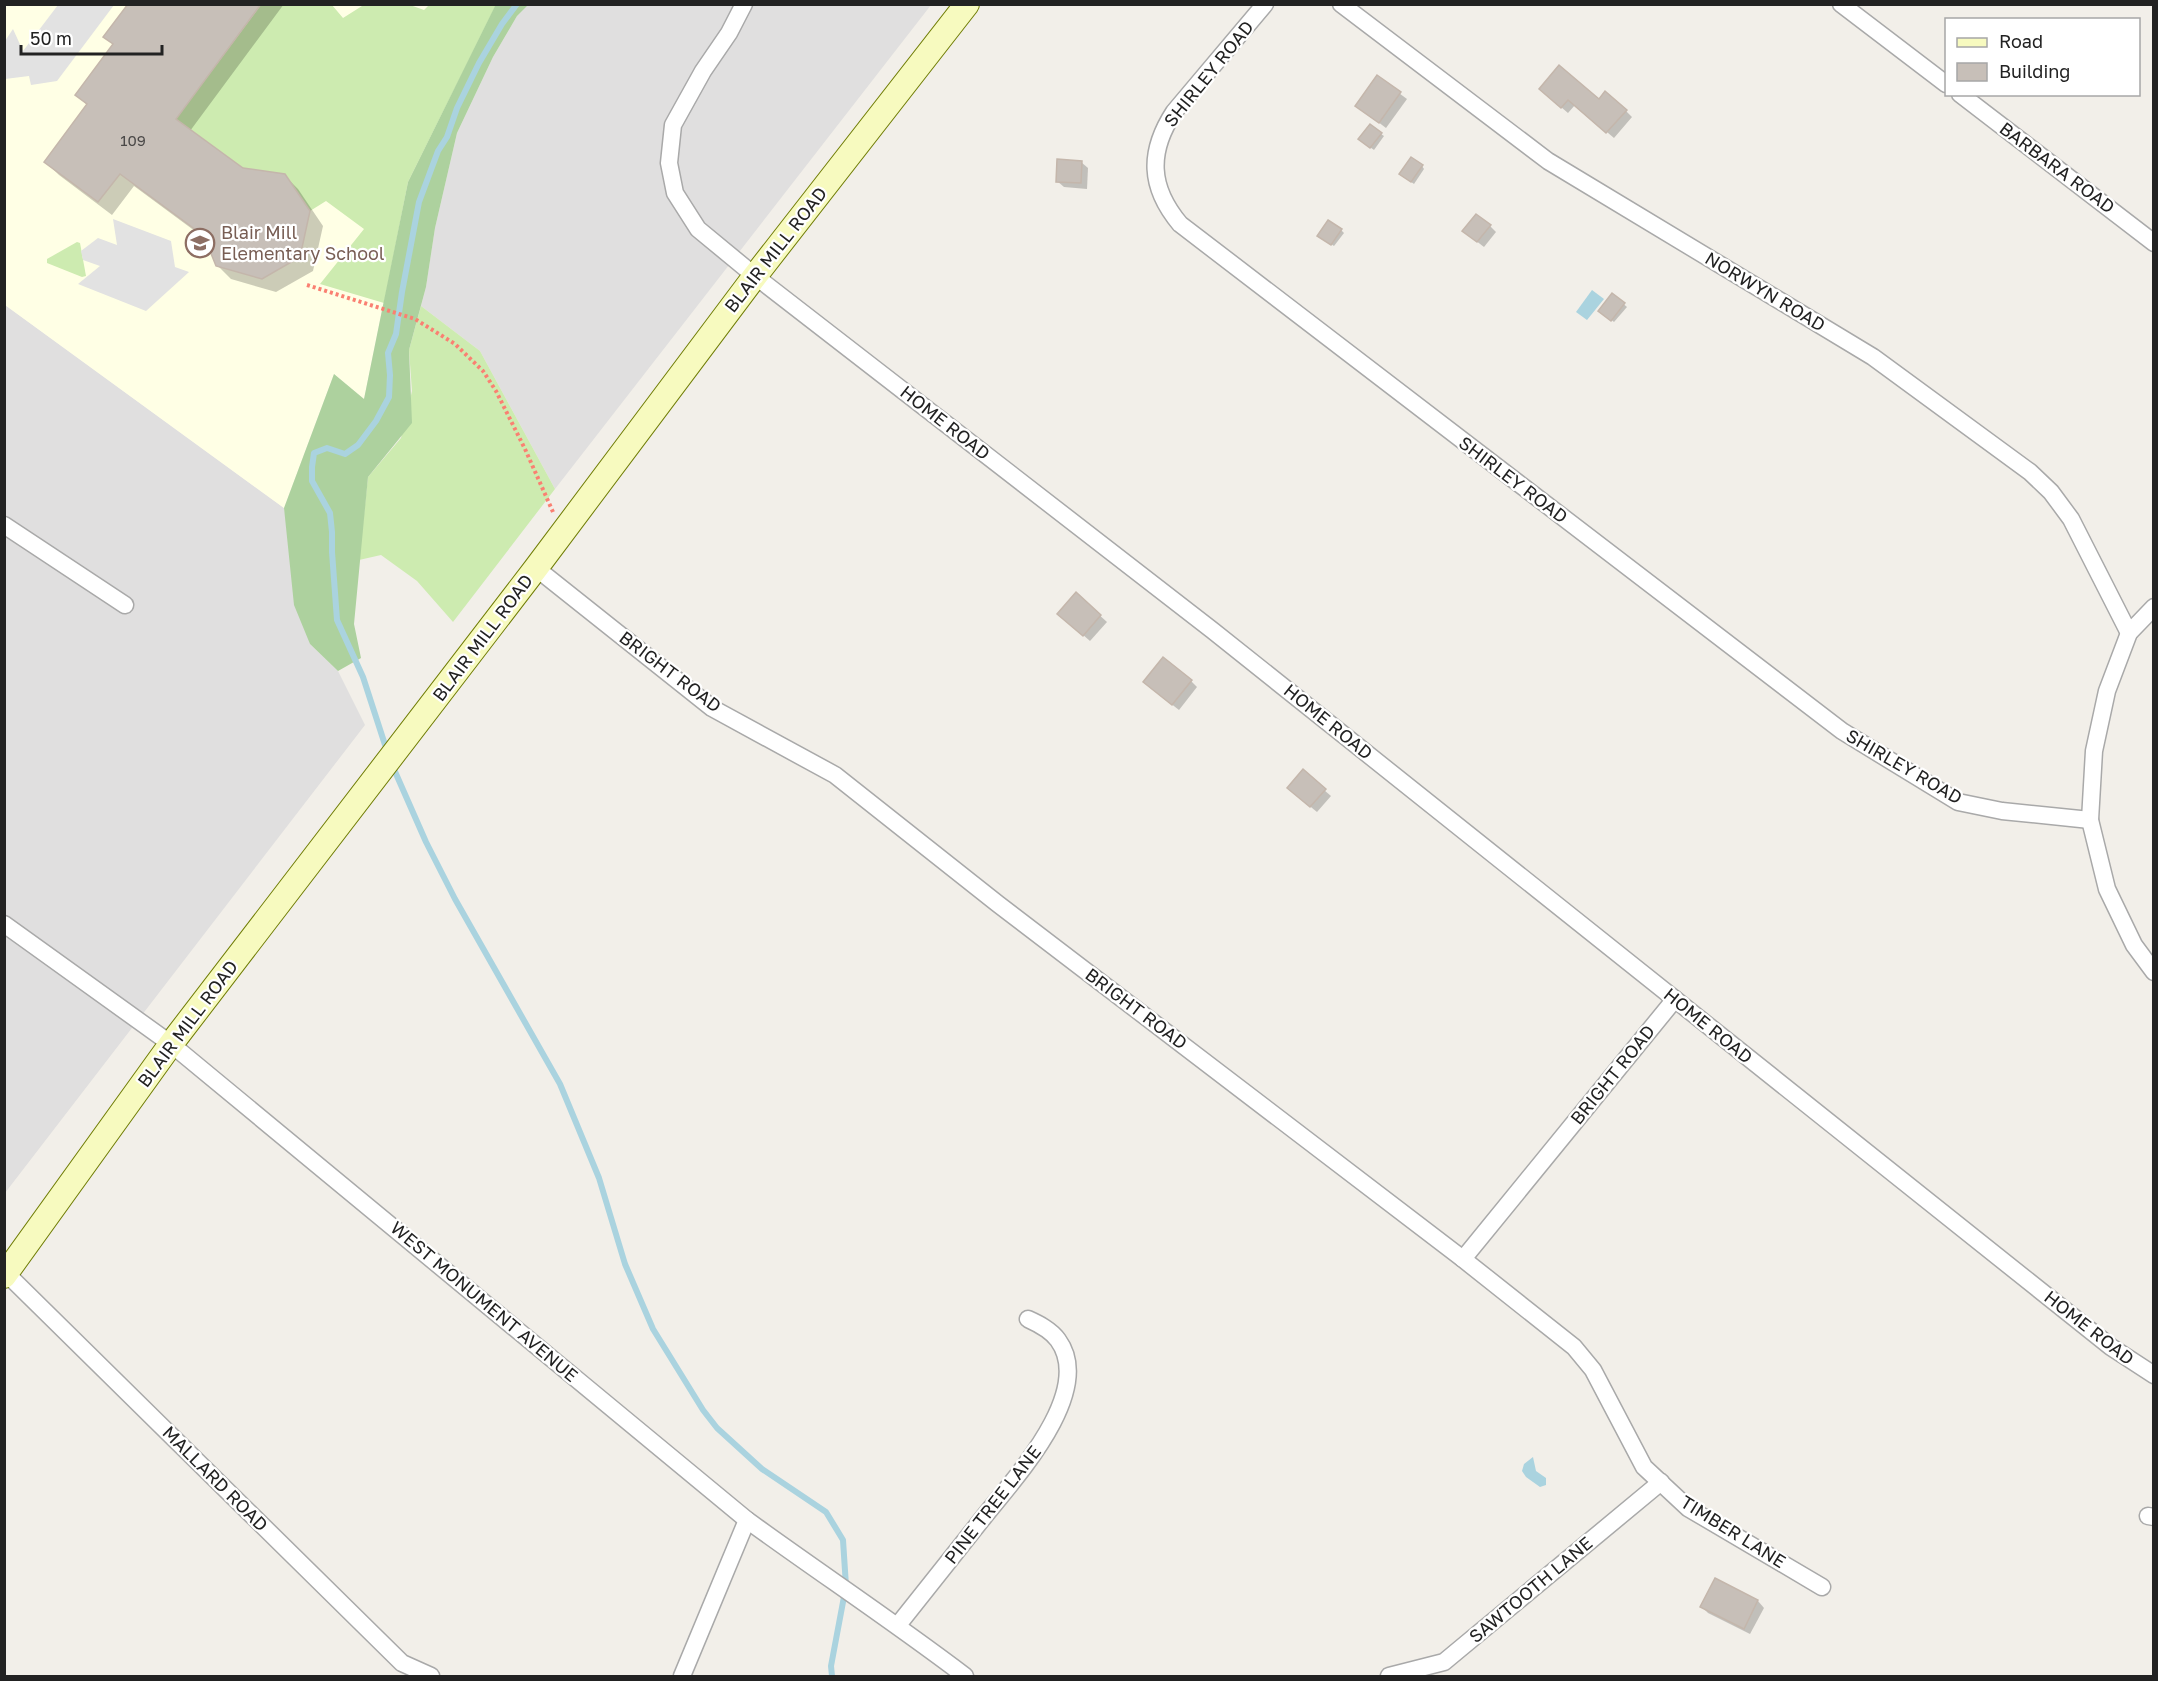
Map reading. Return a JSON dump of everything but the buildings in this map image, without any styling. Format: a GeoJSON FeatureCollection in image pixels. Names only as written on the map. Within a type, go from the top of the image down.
{"type":"FeatureCollection","features":[{"type":"Feature","properties":{"kind":"main road","name":"BLAIR MILL ROAD"},"geometry":{"type":"LineString","coordinates":[[5,1274],[171,1044],[537,568],[755,276],[967,4]]}},
{"type":"Feature","properties":{"kind":"street","name":"HOME ROAD"},"geometry":{"type":"LineString","coordinates":[[744,4],[673,125],[669,163],[675,193],[698,229],[755,276],[1212,630],[2111,1347],[2154,1375]]}},
{"type":"Feature","properties":{"kind":"street","name":"SHIRLEY ROAD"},"geometry":{"type":"LineString","coordinates":[[1265,4],[1163,128],[1157,146],[1156,180],[1169,211],[1180,224],[1842,730],[1958,802],[2002,811],[2090,820]]}},
{"type":"Feature","properties":{"kind":"street","name":"NORWYN ROAD"},"geometry":{"type":"LineString","coordinates":[[1341,4],[1548,161],[1873,357],[2030,472],[2051,492],[2071,519],[2129,633]]}},
{"type":"Feature","properties":{"kind":"street"},"geometry":{"type":"LineString","coordinates":[[1841,4],[1945,82]]}},
{"type":"Feature","properties":{"kind":"street","name":"BARBARA ROAD"},"geometry":{"type":"LineString","coordinates":[[1963,96],[2154,243]]}},
{"type":"Feature","properties":{"kind":"street"},"geometry":{"type":"LineString","coordinates":[[4,525],[125,605]]}},
{"type":"Feature","properties":{"kind":"street","name":"BRIGHT ROAD"},"geometry":{"type":"LineString","coordinates":[[537,568],[712,708],[836,776],[998,904],[1463,1258],[1675,999]]}},
{"type":"Feature","properties":{"kind":"street"},"geometry":{"type":"LineString","coordinates":[[2154,607],[2129,633],[2107,691],[2094,751],[2090,820],[2107,890],[2134,945],[2154,972]]}},
{"type":"Feature","properties":{"kind":"street","name":"WEST MONUMENT AVENUE"},"geometry":{"type":"LineString","coordinates":[[4,924],[171,1044],[747,1520],[824,1576],[898,1625],[965,1677]]}},
{"type":"Feature","properties":{"kind":"street","name":"TIMBER LANE"},"geometry":{"type":"LineString","coordinates":[[1463,1258],[1574,1347],[1593,1370],[1644,1467],[1688,1508],[1822,1587]]}},
{"type":"Feature","properties":{"kind":"street","name":"MALLARD ROAD"},"geometry":{"type":"LineString","coordinates":[[5,1274],[402,1663],[431,1677]]}},
{"type":"Feature","properties":{"kind":"street","name":"PINE TREE LANE"},"geometry":{"type":"LineString","coordinates":[[898,1625],[1034,1454],[1056,1416],[1067,1376],[1066,1356],[1058,1340],[1044,1327],[1028,1319]]}},
{"type":"Feature","properties":{"kind":"street","name":"SAWTOOTH LANE"},"geometry":{"type":"LineString","coordinates":[[1389,1676],[1444,1662],[1661,1482]]}},
{"type":"Feature","properties":{"kind":"street"},"geometry":{"type":"LineString","coordinates":[[682,1677],[747,1520]]}},
{"type":"Feature","properties":{"kind":"path"},"geometry":{"type":"LineString","coordinates":[[307,285],[415,319],[455,344],[483,371],[496,391],[525,449],[562,534]]}},
{"type":"Feature","properties":{"kind":"shaded area","name":"Blair Mill Elementary School"},"geometry":{"type":"Polygon","coordinates":[[[5,5],[501,5],[408,182],[364,399],[334,374],[284,508],[5,305],[5,5]]]}},
{"type":"Feature","properties":{"kind":"shaded area"},"geometry":{"type":"Polygon","coordinates":[[[58,5],[114,5],[57,81],[31,85],[29,76],[5,79],[5,41],[13,29],[23,51],[58,5]]]}},
{"type":"Feature","properties":{"kind":"shaded area"},"geometry":{"type":"Polygon","coordinates":[[[528,5],[931,5],[555,489],[480,351],[421,306],[435,228],[457,133],[493,57],[517,16],[528,5]]]}},
{"type":"Feature","properties":{"kind":"shaded area"},"geometry":{"type":"Polygon","coordinates":[[[113,219],[171,241],[175,267],[189,272],[146,311],[78,284],[100,266],[83,260],[81,251],[98,238],[117,245],[113,219]]]}},
{"type":"Feature","properties":{"kind":"shaded area"},"geometry":{"type":"Polygon","coordinates":[[[5,305],[284,508],[310,644],[338,671],[365,725],[5,1193],[5,305]]]}},
{"type":"Feature","properties":{"kind":"green space"},"geometry":{"type":"Polygon","coordinates":[[[496,4],[528,5],[517,16],[493,57],[457,133],[435,228],[426,287],[409,350],[412,423],[368,477],[354,624],[361,658],[338,671],[310,644],[294,605],[284,508],[334,374],[364,399],[408,182],[496,4]]]}},
{"type":"Feature","properties":{"kind":"green space"},"geometry":{"type":"Polygon","coordinates":[[[261,5],[332,5],[343,18],[361,5],[410,5],[424,10],[429,5],[496,5],[408,182],[384,303],[320,284],[364,229],[326,201],[310,211],[285,174],[243,168],[176,119],[261,5]]]}},
{"type":"Feature","properties":{"kind":"green space"},"geometry":{"type":"Polygon","coordinates":[[[77,242],[80,243],[86,276],[82,277],[47,263],[47,259],[77,242]]]}},
{"type":"Feature","properties":{"kind":"green space"},"geometry":{"type":"Polygon","coordinates":[[[421,306],[480,351],[555,489],[453,622],[417,581],[381,555],[359,560],[368,477],[401,438],[412,391],[409,350],[421,306]]]}},
{"type":"Feature","properties":{"kind":"water"},"geometry":{"type":"Polygon","coordinates":[[[1592,290],[1604,299],[1587,320],[1576,312],[1592,290]]]}},
{"type":"Feature","properties":{"kind":"water"},"geometry":{"type":"Polygon","coordinates":[[[1533,1457],[1536,1471],[1546,1478],[1546,1485],[1540,1487],[1526,1477],[1522,1471],[1524,1464],[1533,1457]]]}},
{"type":"Feature","properties":{"kind":"waterway"},"geometry":{"type":"LineString","coordinates":[[387,751],[363,677],[337,620],[330,513],[312,481],[314,453],[327,448],[345,454],[358,445],[376,421],[389,397],[388,353],[396,334],[419,202],[438,151],[447,137],[457,108],[479,63],[517,4]]}},
{"type":"Feature","properties":{"kind":"waterway"},"geometry":{"type":"LineString","coordinates":[[393,767],[426,842],[455,899],[560,1084],[599,1178],[625,1264],[653,1329],[703,1410],[717,1428],[762,1469],[826,1512],[843,1540],[846,1586],[831,1666],[832,1676]]}},
{"type":"Feature","properties":{"kind":"place","name":"Blair Mill Elementary School"},"geometry":{"type":"Point","coordinates":[200,243]}}]}
